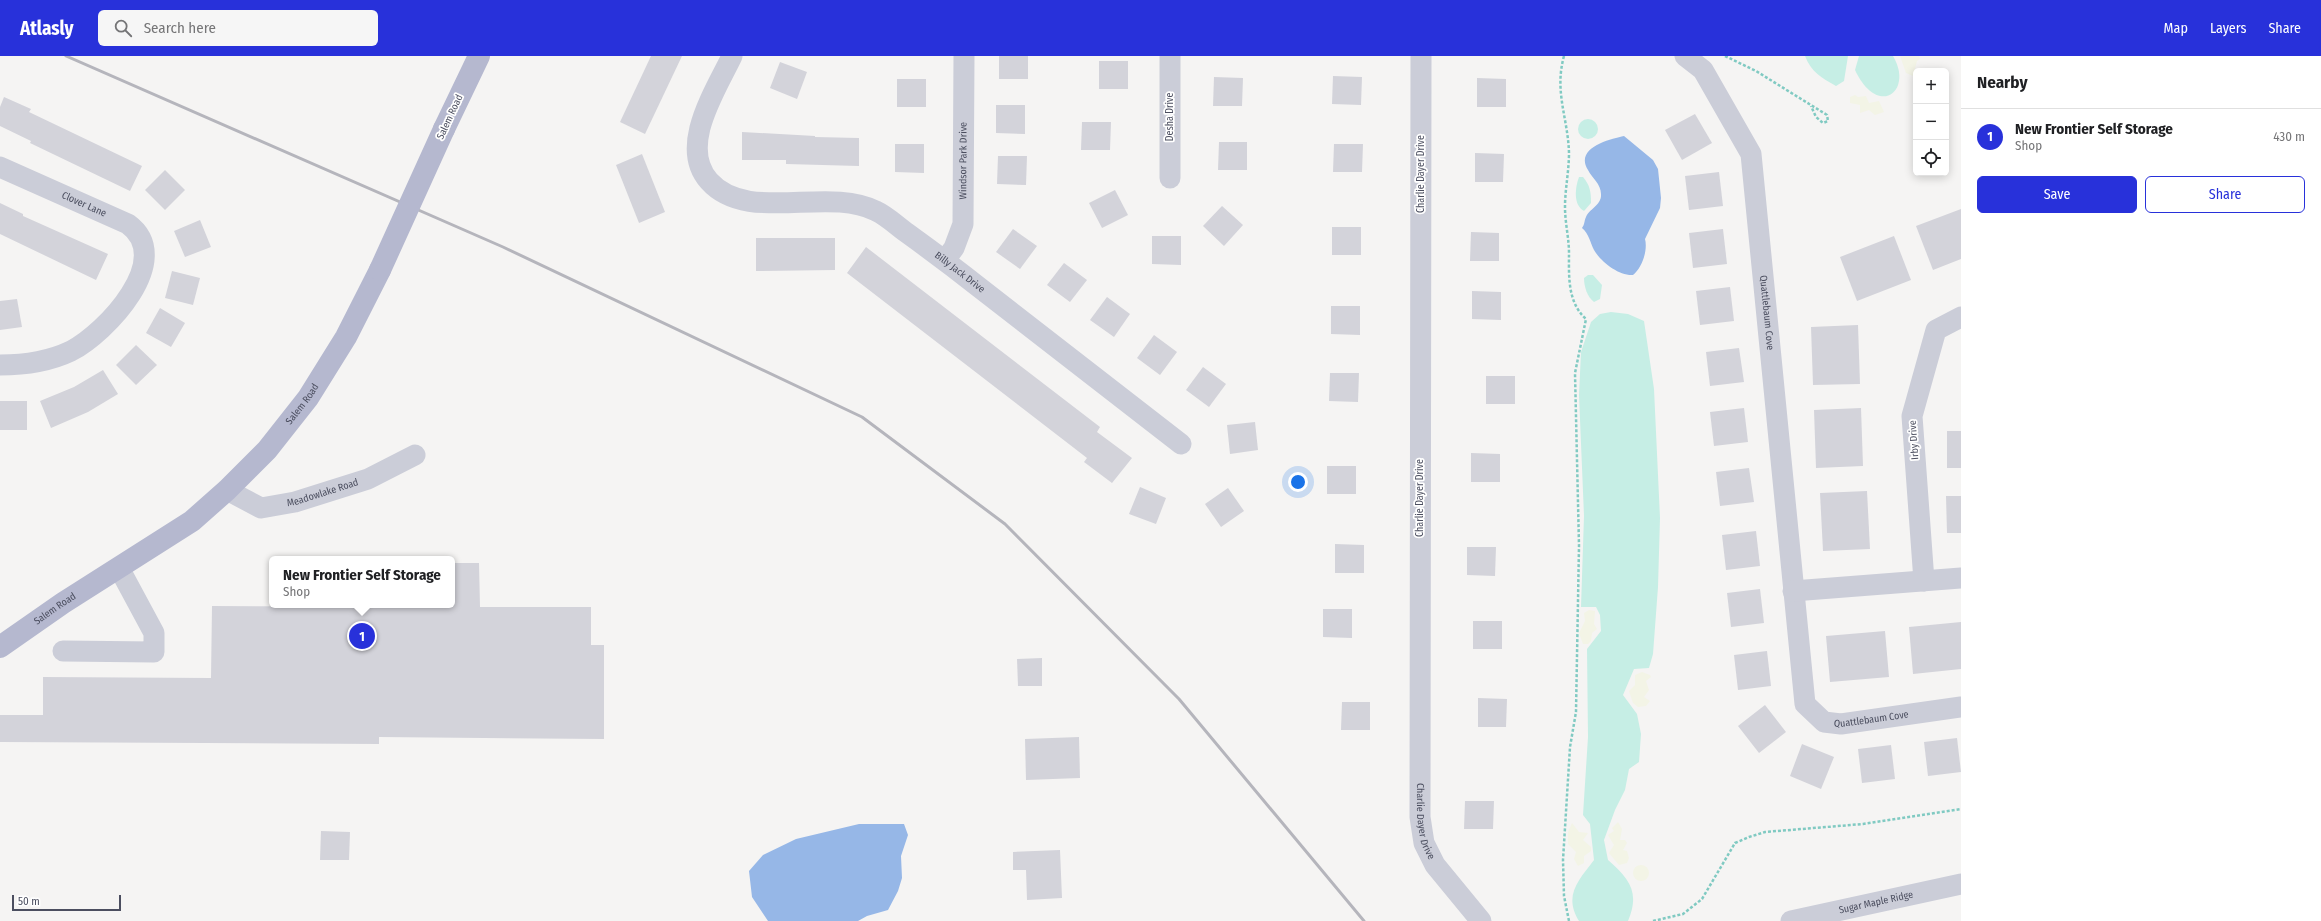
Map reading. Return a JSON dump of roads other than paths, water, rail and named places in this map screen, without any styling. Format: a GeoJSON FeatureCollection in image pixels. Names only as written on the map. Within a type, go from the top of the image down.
{"type":"FeatureCollection","features":[{"type":"Feature","properties":{"kind":"main road","name":"Salem Road"},"geometry":{"type":"LineString","coordinates":[[0,647],[63,603],[192,521],[227,490],[267,450],[308,398],[346,337],[380,270],[479,56]]}},
{"type":"Feature","properties":{"kind":"street","name":"Billy Jack Drive"},"geometry":{"type":"LineString","coordinates":[[732,56],[701,122],[697,140],[701,168],[709,181],[719,190],[734,198],[750,202],[849,201],[863,205],[878,212],[945,260],[1181,444]]}},
{"type":"Feature","properties":{"kind":"street","name":"Windsor Park Drive"},"geometry":{"type":"LineString","coordinates":[[945,260],[954,248],[963,224],[964,56]]}},
{"type":"Feature","properties":{"kind":"street","name":"Desha Drive"},"geometry":{"type":"LineString","coordinates":[[1170,56],[1170,178]]}},
{"type":"Feature","properties":{"kind":"street","name":"Charlie Dayer Drive"},"geometry":{"type":"LineString","coordinates":[[1421,56],[1420,817],[1424,843],[1435,865],[1481,921]]}},
{"type":"Feature","properties":{"kind":"street","name":"Quattlebaum Cove"},"geometry":{"type":"LineString","coordinates":[[1685,56],[1703,70],[1751,154],[1802,590],[1805,704],[1824,722],[1841,724],[1961,707]]}},
{"type":"Feature","properties":{"kind":"street","name":"Clover Lane"},"geometry":{"type":"LineString","coordinates":[[0,167],[128,224],[141,238],[145,249],[145,263],[123,304],[110,323],[89,340],[72,351],[43,362],[0,365]]}},
{"type":"Feature","properties":{"kind":"street","name":"Irby Drive"},"geometry":{"type":"LineString","coordinates":[[1924,581],[1912,416],[1936,330],[1961,317]]}},
{"type":"Feature","properties":{"kind":"street","name":"Meadowlake Road"},"geometry":{"type":"LineString","coordinates":[[227,490],[260,508],[295,502],[368,479],[415,455]]}},
{"type":"Feature","properties":{"kind":"street"},"geometry":{"type":"LineString","coordinates":[[63,651],[154,652],[154,633],[119,568]]}},
{"type":"Feature","properties":{"kind":"street"},"geometry":{"type":"LineString","coordinates":[[1802,590],[1961,578]]}},
{"type":"Feature","properties":{"kind":"street","name":"Sugar Maple Ridge"},"geometry":{"type":"LineString","coordinates":[[1791,921],[1961,884]]}},
{"type":"Feature","properties":{"kind":"water"},"geometry":{"type":"Polygon","coordinates":[[[1624,136],[1653,160],[1658,169],[1661,198],[1660,208],[1645,239],[1646,248],[1644,258],[1639,268],[1633,275],[1616,271],[1601,259],[1594,250],[1588,235],[1582,228],[1585,218],[1601,198],[1601,190],[1588,170],[1585,162],[1586,156],[1590,150],[1603,142],[1624,136]]]}},
{"type":"Feature","properties":{"kind":"water"},"geometry":{"type":"Polygon","coordinates":[[[859,824],[904,824],[908,835],[901,856],[902,878],[898,891],[888,910],[867,916],[858,921],[768,921],[752,897],[749,871],[763,855],[796,839],[859,824]]]}},
{"type":"Feature","properties":{"kind":"railway"},"geometry":{"type":"LineString","coordinates":[[66,56],[503,247],[862,417],[1005,524],[1179,699],[1364,921]]}},
{"type":"Feature","properties":{"kind":"place","name":"New Frontier Self Storage"},"geometry":{"type":"Point","coordinates":[362,636]}}]}
